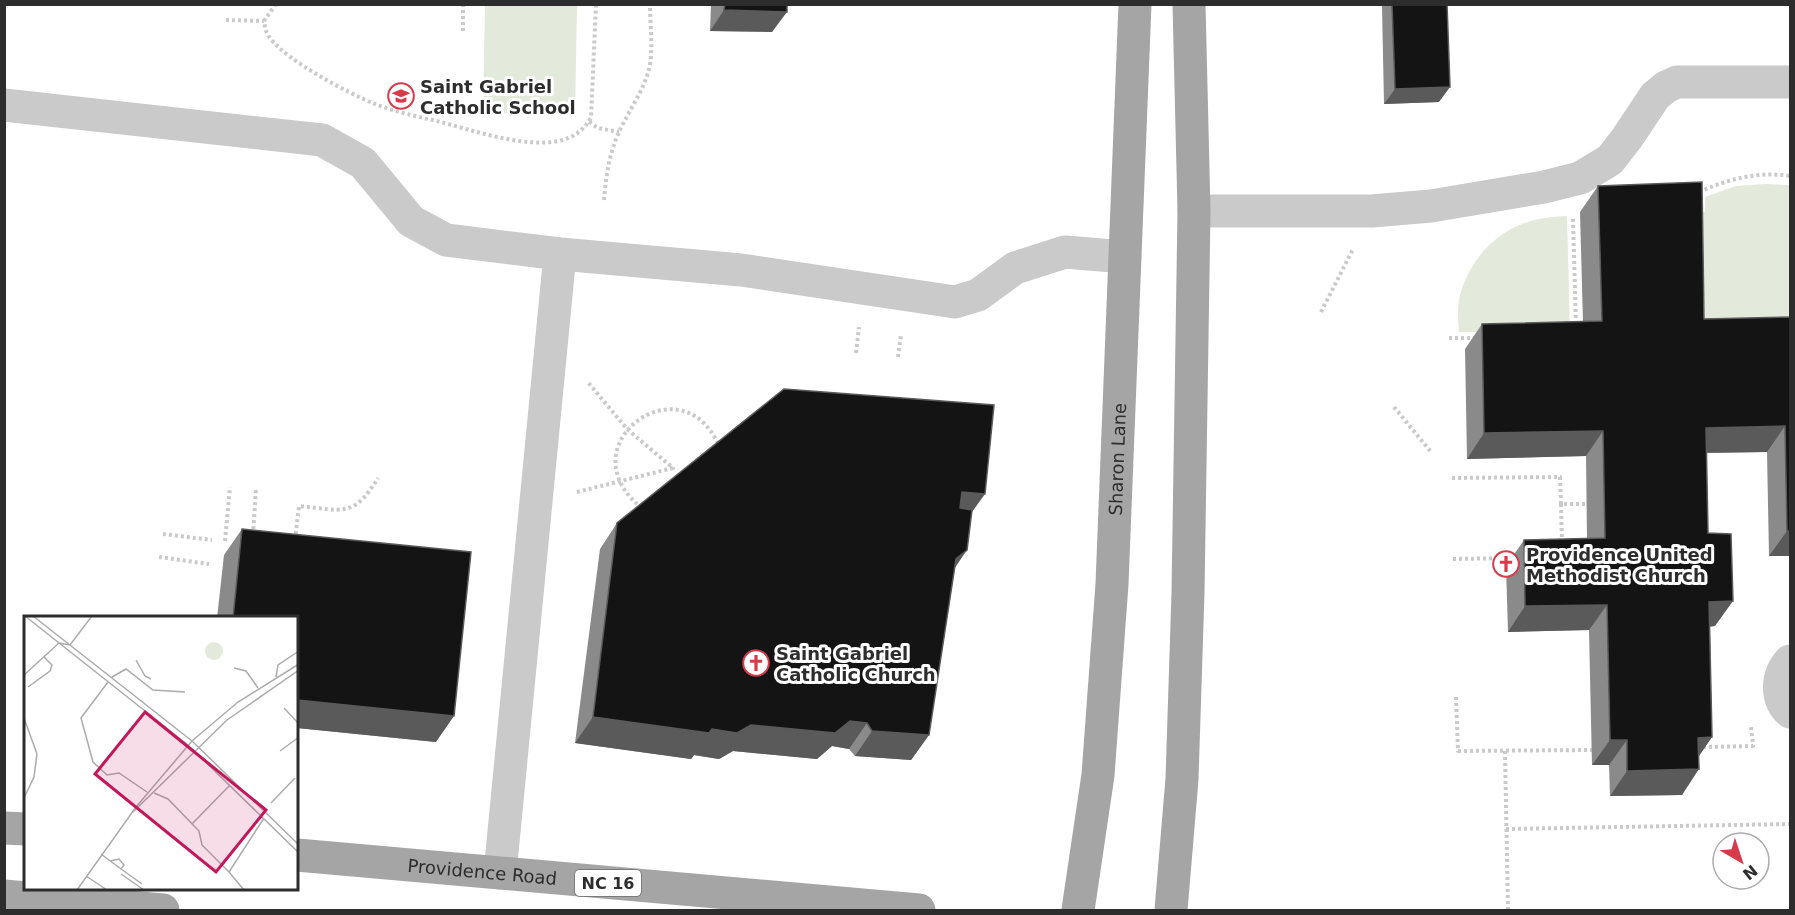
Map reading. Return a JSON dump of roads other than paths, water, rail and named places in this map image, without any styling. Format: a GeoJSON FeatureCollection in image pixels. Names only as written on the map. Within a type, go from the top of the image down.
{"type":"FeatureCollection","features":[{"type":"Feature","properties":{"kind":"main road","name":"Sharon Lane"},"geometry":{"type":"LineString","coordinates":[[1078,910],[1098,775],[1110,620],[1135,4]]}},
{"type":"Feature","properties":{"kind":"main road"},"geometry":{"type":"LineString","coordinates":[[1171,910],[1182,779],[1188,593],[1194,211],[1189,4]]}},
{"type":"Feature","properties":{"kind":"main road"},"geometry":{"type":"LineString","coordinates":[[4,828],[24,830]]}},
{"type":"Feature","properties":{"kind":"main road","name":"Providence Road"},"geometry":{"type":"LineString","coordinates":[[298,855],[919,910]]}},
{"type":"Feature","properties":{"kind":"main road"},"geometry":{"type":"LineString","coordinates":[[4,896],[163,910]]}},
{"type":"Feature","properties":{"kind":"lane"},"geometry":{"type":"LineString","coordinates":[[1194,211],[1372,211],[1431,206],[1544,187],[1580,178],[1610,160],[1655,96],[1677,82],[1791,81]]}},
{"type":"Feature","properties":{"kind":"lane"},"geometry":{"type":"LineString","coordinates":[[4,105],[322,140],[363,163],[411,221],[446,240],[560,254],[741,270],[955,302],[978,295],[1015,268],[1065,252],[1125,256]]}},
{"type":"Feature","properties":{"kind":"lane"},"geometry":{"type":"LineString","coordinates":[[500,873],[560,254]]}},
{"type":"Feature","properties":{"kind":"lane"},"geometry":{"type":"LineString","coordinates":[[1791,661],[1784,668],[1778,685],[1786,708],[1791,712]]}},
{"type":"Feature","properties":{"kind":"place","name":"Saint Gabriel Catholic School"},"geometry":{"type":"Point","coordinates":[401,96]}},
{"type":"Feature","properties":{"kind":"place","name":"Providence United Methodist Church"},"geometry":{"type":"Point","coordinates":[1506,564]}},
{"type":"Feature","properties":{"kind":"place","name":"Saint Gabriel Catholic Church"},"geometry":{"type":"Point","coordinates":[756,663]}}]}
